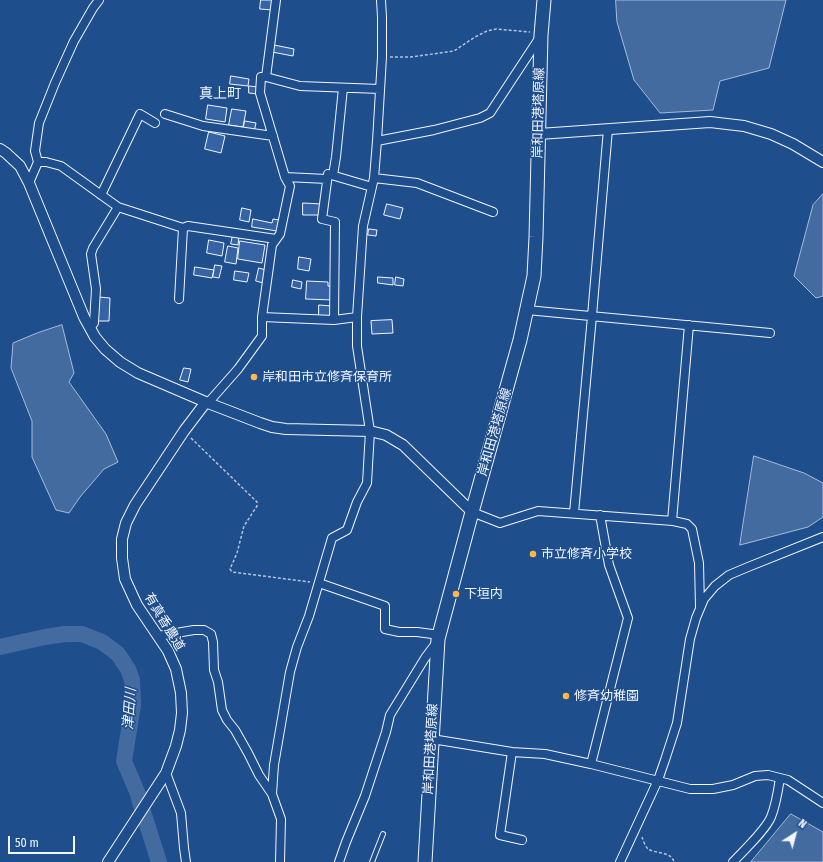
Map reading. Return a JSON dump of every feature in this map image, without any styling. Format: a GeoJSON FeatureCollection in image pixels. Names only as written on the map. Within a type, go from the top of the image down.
{"type":"FeatureCollection","features":[{"type":"Feature","properties":{"kind":"main road","name":"岸和田港塔原線"},"geometry":{"type":"LineString","coordinates":[[425,862],[439,637],[520,340],[534,276],[541,33],[544,0]]}},
{"type":"Feature","properties":{"kind":"street"},"geometry":{"type":"LineString","coordinates":[[29,183],[38,162],[34,151],[39,123],[74,41],[99,0]]}},
{"type":"Feature","properties":{"kind":"street"},"geometry":{"type":"LineString","coordinates":[[266,77],[276,0]]}},
{"type":"Feature","properties":{"kind":"street"},"geometry":{"type":"LineString","coordinates":[[272,794],[274,765],[290,672],[297,647],[309,616],[332,538],[347,530],[357,502],[367,483],[370,431],[357,346],[357,317],[363,226],[374,178],[377,141],[382,57],[381,0]]}},
{"type":"Feature","properties":{"kind":"street"},"geometry":{"type":"LineString","coordinates":[[377,141],[434,130],[480,118],[490,113],[541,33]]}},
{"type":"Feature","properties":{"kind":"street"},"geometry":{"type":"LineString","coordinates":[[207,402],[238,369],[262,336],[262,317],[272,245],[280,234],[290,186],[284,176],[260,93],[261,77],[300,86],[380,89]]}},
{"type":"Feature","properties":{"kind":"street"},"geometry":{"type":"LineString","coordinates":[[334,320],[335,222],[322,219],[330,177],[336,157],[343,88]]}},
{"type":"Feature","properties":{"kind":"street"},"geometry":{"type":"LineString","coordinates":[[101,195],[140,114],[155,123]]}},
{"type":"Feature","properties":{"kind":"street"},"geometry":{"type":"LineString","coordinates":[[165,114],[203,126],[273,136]]}},
{"type":"Feature","properties":{"kind":"street"},"geometry":{"type":"LineString","coordinates":[[539,134],[710,122],[744,126],[771,134],[793,144],[823,162]]}},
{"type":"Feature","properties":{"kind":"street"},"geometry":{"type":"LineString","coordinates":[[574,513],[608,129]]}},
{"type":"Feature","properties":{"kind":"street"},"geometry":{"type":"LineString","coordinates":[[0,149],[20,166],[29,183],[84,317],[95,337],[104,349],[120,362],[138,373],[272,427],[286,429],[370,431],[386,435],[403,445],[472,512],[500,523],[538,511],[672,521],[687,524],[692,529],[699,563],[700,608]]}},
{"type":"Feature","properties":{"kind":"street"},"geometry":{"type":"LineString","coordinates":[[38,162],[46,162],[61,166],[118,207],[183,228],[188,226],[276,240]]}},
{"type":"Feature","properties":{"kind":"street"},"geometry":{"type":"LineString","coordinates":[[284,176],[330,177],[372,187]]}},
{"type":"Feature","properties":{"kind":"street"},"geometry":{"type":"LineString","coordinates":[[374,178],[417,183],[493,212]]}},
{"type":"Feature","properties":{"kind":"street"},"geometry":{"type":"LineString","coordinates":[[90,328],[94,323],[96,289],[91,254],[93,248],[118,207]]}},
{"type":"Feature","properties":{"kind":"street"},"geometry":{"type":"LineString","coordinates":[[179,299],[183,228]]}},
{"type":"Feature","properties":{"kind":"street"},"geometry":{"type":"LineString","coordinates":[[527,310],[770,333]]}},
{"type":"Feature","properties":{"kind":"street"},"geometry":{"type":"LineString","coordinates":[[262,317],[334,320],[357,317]]}},
{"type":"Feature","properties":{"kind":"street"},"geometry":{"type":"LineString","coordinates":[[672,521],[689,326]]}},
{"type":"Feature","properties":{"kind":"street","name":"有真香農道"},"geometry":{"type":"LineString","coordinates":[[108,862],[166,773],[176,746],[182,713],[181,693],[176,669],[168,651],[137,605],[125,579],[122,558],[122,539],[126,523],[134,505],[184,431],[207,402]]}},
{"type":"Feature","properties":{"kind":"street"},"geometry":{"type":"LineString","coordinates":[[591,764],[628,618],[610,565],[600,516]]}},
{"type":"Feature","properties":{"kind":"street"},"geometry":{"type":"LineString","coordinates":[[620,862],[666,760],[677,723],[690,639],[696,618],[704,600],[715,586],[729,575],[823,537]]}},
{"type":"Feature","properties":{"kind":"street"},"geometry":{"type":"LineString","coordinates":[[319,583],[385,606],[384,629],[399,632],[417,632],[439,637],[390,715],[365,796],[339,862]]}},
{"type":"Feature","properties":{"kind":"street"},"geometry":{"type":"LineString","coordinates":[[158,636],[194,630],[204,630],[211,634],[213,642],[214,670],[218,682],[222,710],[227,720],[239,736],[259,775],[272,794],[281,819],[280,862]]}},
{"type":"Feature","properties":{"kind":"street"},"geometry":{"type":"LineString","coordinates":[[432,739],[512,752],[545,754],[690,788],[713,789],[733,785],[756,776],[768,775],[788,780],[823,803]]}},
{"type":"Feature","properties":{"kind":"street"},"geometry":{"type":"LineString","coordinates":[[512,752],[500,835],[522,840]]}},
{"type":"Feature","properties":{"kind":"street"},"geometry":{"type":"LineString","coordinates":[[166,773],[181,813],[186,862]]}},
{"type":"Feature","properties":{"kind":"street"},"geometry":{"type":"LineString","coordinates":[[733,862],[770,819],[774,809],[780,778]]}},
{"type":"Feature","properties":{"kind":"lane"},"geometry":{"type":"LineString","coordinates":[[372,862],[383,834]]}},
{"type":"Feature","properties":{"kind":"path"},"geometry":{"type":"LineString","coordinates":[[382,57],[411,57],[454,51],[474,37],[496,29],[541,33]]}},
{"type":"Feature","properties":{"kind":"path"},"geometry":{"type":"LineString","coordinates":[[184,431],[258,502],[244,526],[237,553],[230,569],[232,572],[319,583]]}},
{"type":"Feature","properties":{"kind":"path"},"geometry":{"type":"LineString","coordinates":[[639,821],[642,837],[648,849],[670,856],[673,858],[674,862]]}},
{"type":"Feature","properties":{"kind":"water"},"geometry":{"type":"Polygon","coordinates":[[[616,0],[786,0],[769,68],[720,81],[713,110],[660,113],[634,80],[617,22],[616,0]]]}},
{"type":"Feature","properties":{"kind":"water"},"geometry":{"type":"Polygon","coordinates":[[[823,194],[823,296],[816,298],[794,276],[813,205],[823,194]]]}},
{"type":"Feature","properties":{"kind":"water"},"geometry":{"type":"Polygon","coordinates":[[[62,325],[74,373],[69,382],[106,434],[118,462],[104,469],[80,497],[69,513],[56,510],[32,457],[32,421],[11,368],[13,343],[62,325]]]}},
{"type":"Feature","properties":{"kind":"water"},"geometry":{"type":"Polygon","coordinates":[[[754,456],[804,473],[823,483],[823,517],[808,527],[740,545],[754,456]]]}},
{"type":"Feature","properties":{"kind":"water"},"geometry":{"type":"Polygon","coordinates":[[[791,814],[823,832],[823,862],[751,862],[791,814]]]}},
{"type":"Feature","properties":{"kind":"building"},"geometry":{"type":"Polygon","coordinates":[[[261,0],[273,0],[272,10],[260,9],[261,0]]]}},
{"type":"Feature","properties":{"kind":"building"},"geometry":{"type":"Polygon","coordinates":[[[274,45],[294,49],[293,56],[272,52],[274,45]]]}},
{"type":"Feature","properties":{"kind":"building"},"geometry":{"type":"Polygon","coordinates":[[[231,76],[249,79],[248,86],[230,84],[231,76]]]}},
{"type":"Feature","properties":{"kind":"building"},"geometry":{"type":"Polygon","coordinates":[[[249,86],[259,87],[258,94],[249,93],[249,86]]]}},
{"type":"Feature","properties":{"kind":"building"},"geometry":{"type":"Polygon","coordinates":[[[208,105],[227,108],[225,122],[206,119],[208,105]]]}},
{"type":"Feature","properties":{"kind":"building"},"geometry":{"type":"Polygon","coordinates":[[[232,109],[246,111],[243,127],[229,125],[232,109]]]}},
{"type":"Feature","properties":{"kind":"building"},"geometry":{"type":"Polygon","coordinates":[[[245,121],[256,123],[254,132],[243,130],[245,121]]]}},
{"type":"Feature","properties":{"kind":"building"},"geometry":{"type":"Polygon","coordinates":[[[209,132],[225,136],[221,153],[205,149],[209,132]]]}},
{"type":"Feature","properties":{"kind":"building"},"geometry":{"type":"Polygon","coordinates":[[[303,203],[322,204],[322,215],[303,215],[303,203]]]}},
{"type":"Feature","properties":{"kind":"building"},"geometry":{"type":"Polygon","coordinates":[[[387,204],[403,208],[400,219],[384,215],[387,204]]]}},
{"type":"Feature","properties":{"kind":"building"},"geometry":{"type":"Polygon","coordinates":[[[242,208],[251,210],[249,222],[240,220],[242,208]]]}},
{"type":"Feature","properties":{"kind":"building"},"geometry":{"type":"Polygon","coordinates":[[[253,219],[272,223],[273,219],[279,220],[277,231],[252,227],[253,219]]]}},
{"type":"Feature","properties":{"kind":"building"},"geometry":{"type":"Polygon","coordinates":[[[369,229],[377,230],[376,236],[368,235],[369,229]]]}},
{"type":"Feature","properties":{"kind":"building"},"geometry":{"type":"Polygon","coordinates":[[[233,235],[239,236],[238,245],[231,244],[233,235]]]}},
{"type":"Feature","properties":{"kind":"building"},"geometry":{"type":"Polygon","coordinates":[[[209,240],[224,243],[222,256],[207,253],[209,240]]]}},
{"type":"Feature","properties":{"kind":"building"},"geometry":{"type":"Polygon","coordinates":[[[240,241],[265,245],[262,263],[238,259],[240,241]]]}},
{"type":"Feature","properties":{"kind":"building"},"geometry":{"type":"Polygon","coordinates":[[[228,246],[238,248],[236,264],[225,262],[228,246]]]}},
{"type":"Feature","properties":{"kind":"building"},"geometry":{"type":"Polygon","coordinates":[[[299,257],[311,259],[309,271],[298,269],[299,257]]]}},
{"type":"Feature","properties":{"kind":"building"},"geometry":{"type":"Polygon","coordinates":[[[215,265],[222,266],[219,278],[213,277],[215,265]]]}},
{"type":"Feature","properties":{"kind":"building"},"geometry":{"type":"Polygon","coordinates":[[[195,267],[214,270],[212,278],[194,275],[195,267]]]}},
{"type":"Feature","properties":{"kind":"building"},"geometry":{"type":"Polygon","coordinates":[[[259,268],[266,270],[263,283],[256,281],[259,268]]]}},
{"type":"Feature","properties":{"kind":"building"},"geometry":{"type":"Polygon","coordinates":[[[235,271],[249,273],[247,282],[234,280],[235,271]]]}},
{"type":"Feature","properties":{"kind":"building"},"geometry":{"type":"Polygon","coordinates":[[[378,277],[393,278],[393,285],[378,283],[378,277]]]}},
{"type":"Feature","properties":{"kind":"building"},"geometry":{"type":"Polygon","coordinates":[[[396,277],[404,279],[403,286],[395,285],[396,277]]]}},
{"type":"Feature","properties":{"kind":"building"},"geometry":{"type":"Polygon","coordinates":[[[293,280],[302,282],[301,289],[292,287],[293,280]]]}},
{"type":"Feature","properties":{"kind":"building"},"geometry":{"type":"Polygon","coordinates":[[[307,281],[328,282],[328,286],[334,287],[333,300],[306,299],[307,281]]]}},
{"type":"Feature","properties":{"kind":"building"},"geometry":{"type":"Polygon","coordinates":[[[99,297],[110,298],[109,321],[98,321],[99,297]]]}},
{"type":"Feature","properties":{"kind":"building"},"geometry":{"type":"Polygon","coordinates":[[[319,305],[332,306],[332,317],[319,316],[319,305]]]}},
{"type":"Feature","properties":{"kind":"building"},"geometry":{"type":"Polygon","coordinates":[[[392,320],[393,333],[372,334],[371,321],[392,320]]]}},
{"type":"Feature","properties":{"kind":"building"},"geometry":{"type":"Polygon","coordinates":[[[184,368],[191,369],[188,382],[180,380],[184,368]]]}},
{"type":"Feature","properties":{"kind":"waterway","name":"津田川"},"geometry":{"type":"LineString","coordinates":[[0,647],[45,637],[65,634],[82,634],[102,642],[118,654],[128,669],[132,680],[133,705],[124,761],[138,794],[159,862]]}},
{"type":"Feature","properties":{"kind":"place","name":"岸和田市立修斉保育所"},"geometry":{"type":"Point","coordinates":[254,377]}},
{"type":"Feature","properties":{"kind":"place","name":"市立修斉小学校"},"geometry":{"type":"Point","coordinates":[533,554]}},
{"type":"Feature","properties":{"kind":"place","name":"下垣内"},"geometry":{"type":"Point","coordinates":[456,594]}},
{"type":"Feature","properties":{"kind":"place","name":"修斉幼稚園"},"geometry":{"type":"Point","coordinates":[566,696]}},
{"type":"Feature","properties":{"kind":"district","name":"真上町"},"geometry":{"type":"Point","coordinates":[220,94]}}]}
